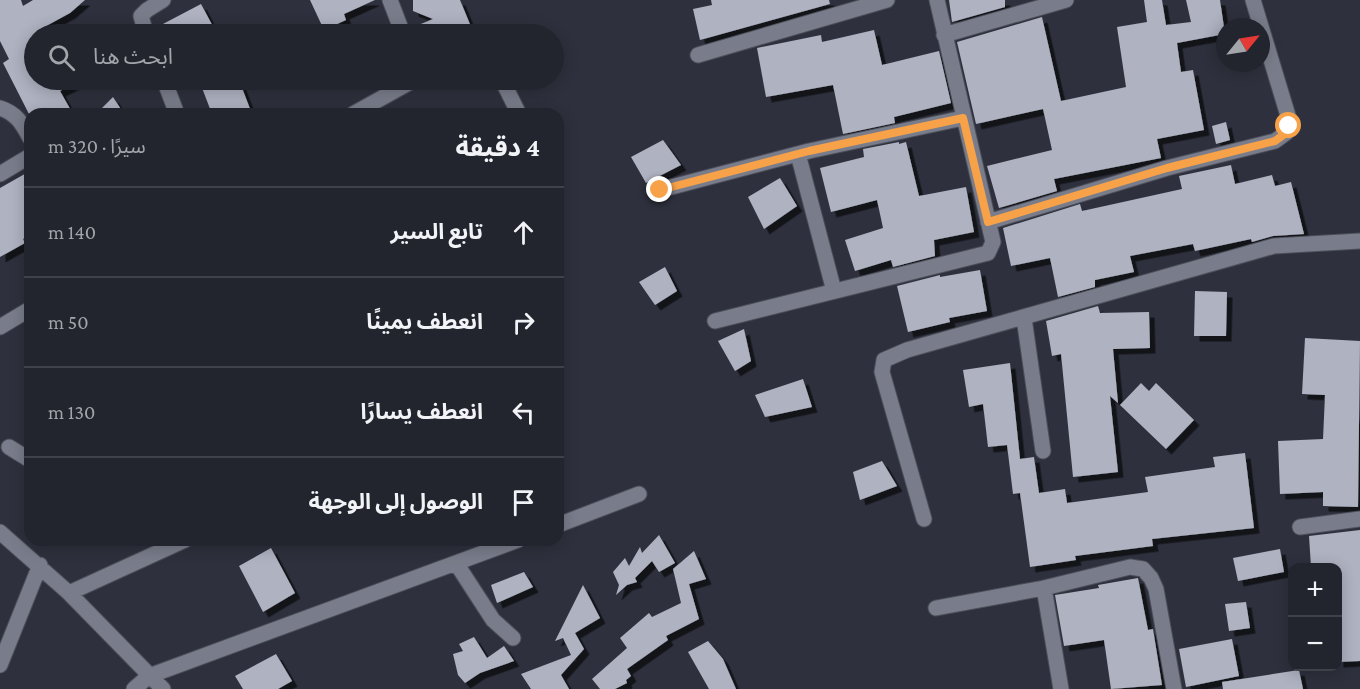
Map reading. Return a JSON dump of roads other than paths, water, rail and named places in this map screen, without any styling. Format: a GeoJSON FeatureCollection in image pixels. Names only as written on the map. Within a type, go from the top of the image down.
{"type":"FeatureCollection","features":[{"type":"Feature","properties":{"kind":"street"},"geometry":{"type":"LineString","coordinates":[[143,24],[141,16],[163,0]]}},
{"type":"Feature","properties":{"kind":"street"},"geometry":{"type":"LineString","coordinates":[[390,0],[400,24]]}},
{"type":"Feature","properties":{"kind":"street"},"geometry":{"type":"LineString","coordinates":[[698,55],[887,0]]}},
{"type":"Feature","properties":{"kind":"street"},"geometry":{"type":"LineString","coordinates":[[715,321],[988,254],[993,242],[937,0]]}},
{"type":"Feature","properties":{"kind":"street"},"geometry":{"type":"LineString","coordinates":[[944,35],[1066,0]]}},
{"type":"Feature","properties":{"kind":"street"},"geometry":{"type":"LineString","coordinates":[[988,222],[1167,168],[1275,141],[1286,133],[1289,119],[1253,0]]}},
{"type":"Feature","properties":{"kind":"street"},"geometry":{"type":"LineString","coordinates":[[168,90],[175,108]]}},
{"type":"Feature","properties":{"kind":"street"},"geometry":{"type":"LineString","coordinates":[[364,108],[396,90]]}},
{"type":"Feature","properties":{"kind":"street"},"geometry":{"type":"LineString","coordinates":[[507,90],[516,108]]}},
{"type":"Feature","properties":{"kind":"street"},"geometry":{"type":"LineString","coordinates":[[0,108],[10,111],[24,127]]}},
{"type":"Feature","properties":{"kind":"street"},"geometry":{"type":"LineString","coordinates":[[660,190],[798,154],[963,118]]}},
{"type":"Feature","properties":{"kind":"street"},"geometry":{"type":"LineString","coordinates":[[798,154],[834,291]]}},
{"type":"Feature","properties":{"kind":"street"},"geometry":{"type":"LineString","coordinates":[[0,174],[24,160]]}},
{"type":"Feature","properties":{"kind":"street"},"geometry":{"type":"LineString","coordinates":[[924,519],[881,365],[884,360],[892,355],[1274,246],[1305,242],[1360,241]]}},
{"type":"Feature","properties":{"kind":"street"},"geometry":{"type":"LineString","coordinates":[[0,327],[24,313]]}},
{"type":"Feature","properties":{"kind":"street"},"geometry":{"type":"LineString","coordinates":[[1023,318],[1043,451]]}},
{"type":"Feature","properties":{"kind":"street"},"geometry":{"type":"LineString","coordinates":[[9,447],[24,456]]}},
{"type":"Feature","properties":{"kind":"street"},"geometry":{"type":"LineString","coordinates":[[564,523],[639,494]]}},
{"type":"Feature","properties":{"kind":"street"},"geometry":{"type":"LineString","coordinates":[[1300,527],[1360,519]]}},
{"type":"Feature","properties":{"kind":"street"},"geometry":{"type":"LineString","coordinates":[[0,532],[40,565],[163,689]]}},
{"type":"Feature","properties":{"kind":"street"},"geometry":{"type":"LineString","coordinates":[[69,593],[160,546]]}},
{"type":"Feature","properties":{"kind":"street"},"geometry":{"type":"LineString","coordinates":[[134,689],[149,676],[502,546]]}},
{"type":"Feature","properties":{"kind":"street"},"geometry":{"type":"LineString","coordinates":[[456,563],[493,620],[513,638]]}},
{"type":"Feature","properties":{"kind":"street"},"geometry":{"type":"LineString","coordinates":[[0,665],[40,565]]}},
{"type":"Feature","properties":{"kind":"street"},"geometry":{"type":"LineString","coordinates":[[936,608],[1044,588],[1130,567],[1143,569],[1152,578],[1156,589],[1174,689]]}},
{"type":"Feature","properties":{"kind":"street"},"geometry":{"type":"LineString","coordinates":[[1044,588],[1061,689]]}}]}
